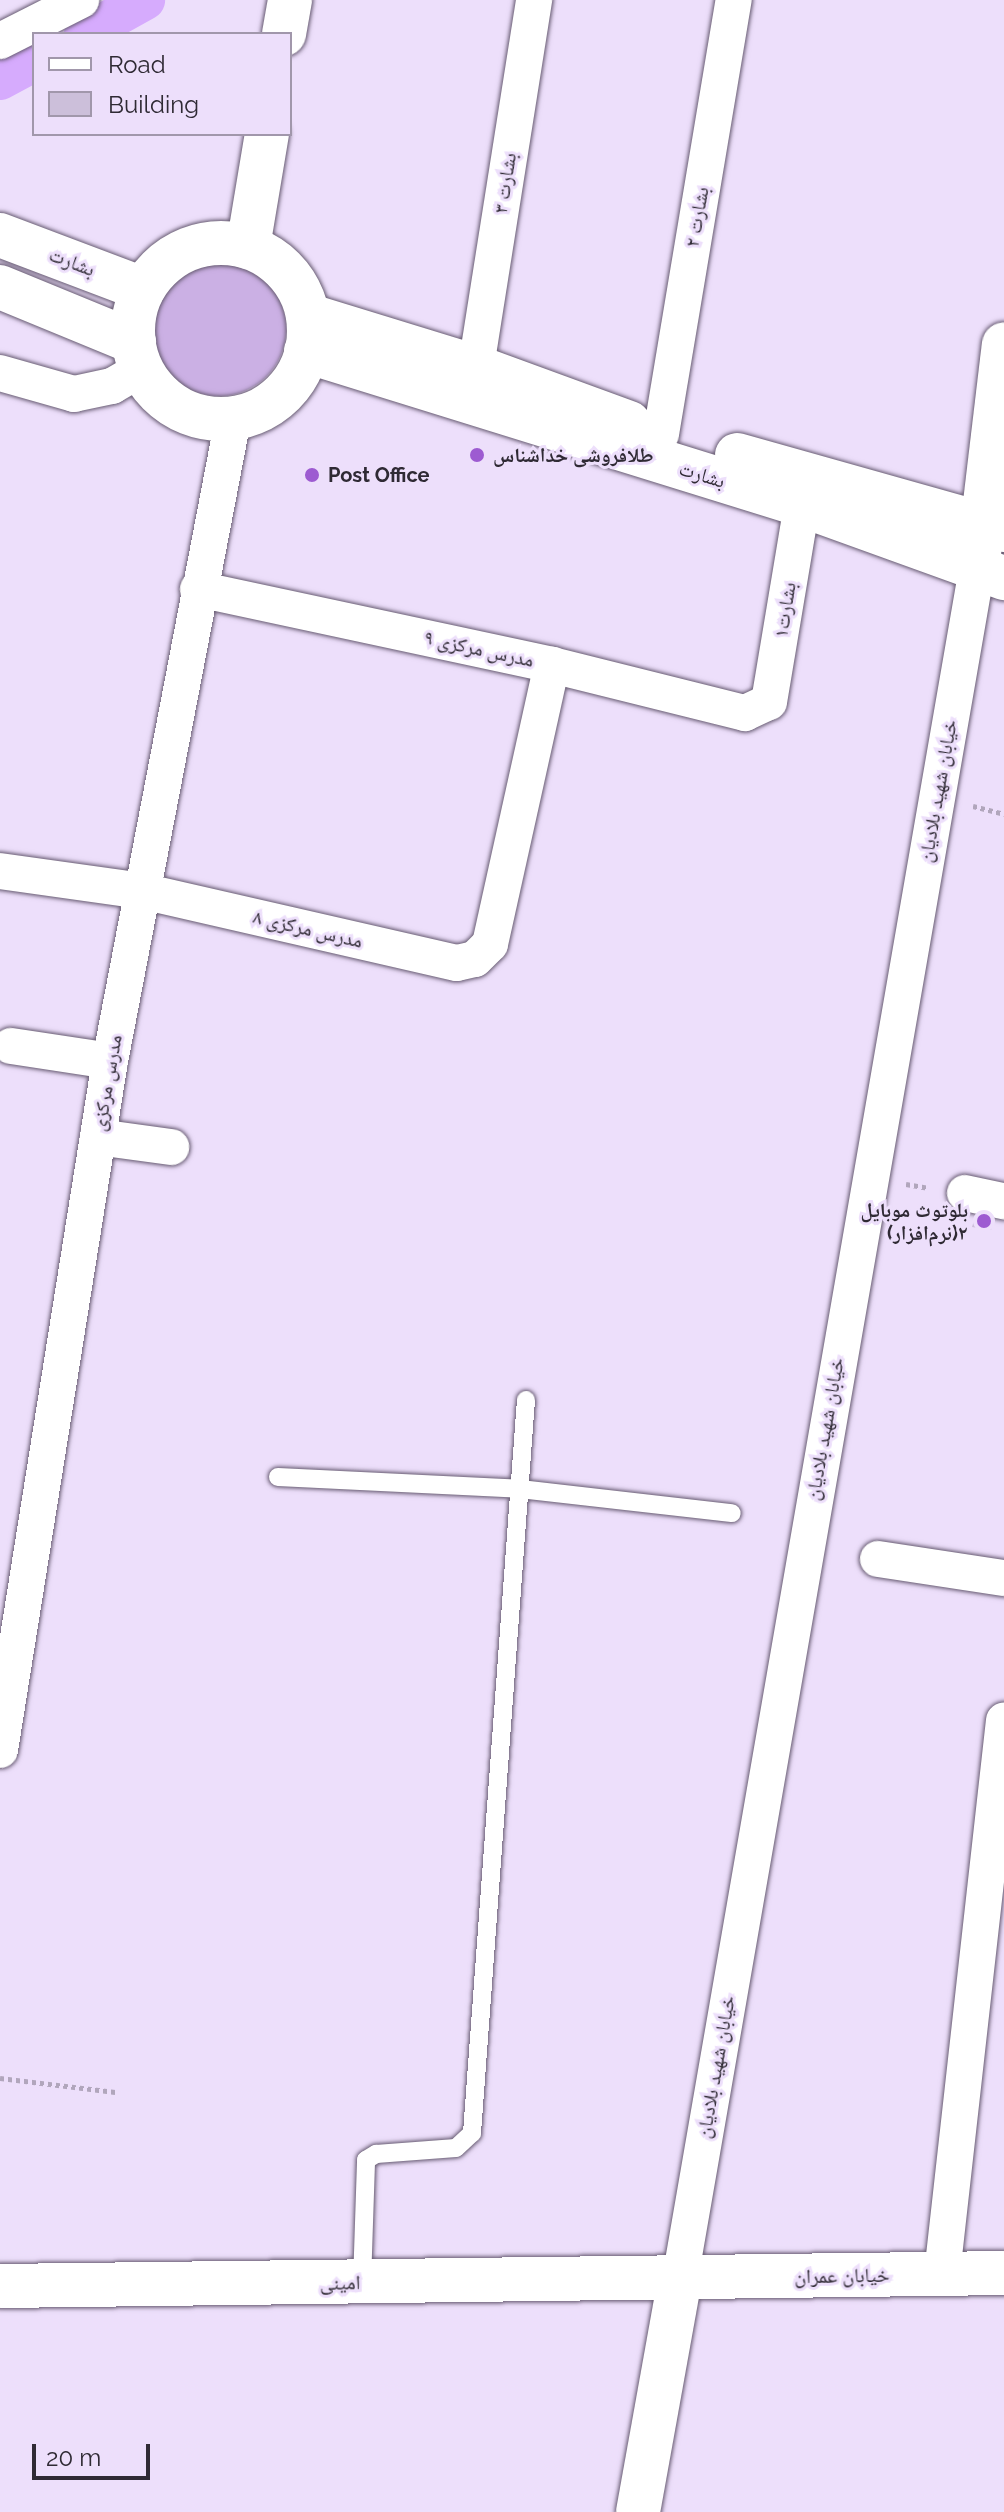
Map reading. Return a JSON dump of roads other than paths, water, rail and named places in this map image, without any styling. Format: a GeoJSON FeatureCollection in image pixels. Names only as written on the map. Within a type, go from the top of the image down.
{"type":"FeatureCollection","features":[{"type":"Feature","properties":{"kind":"street"},"geometry":{"type":"LineString","coordinates":[[0,41],[81,0]]}},
{"type":"Feature","properties":{"kind":"street"},"geometry":{"type":"LineString","coordinates":[[284,32],[290,0]]}},
{"type":"Feature","properties":{"kind":"street","name":"بشارت ۳"},"geometry":{"type":"LineString","coordinates":[[476,367],[534,0]]}},
{"type":"Feature","properties":{"kind":"street","name":"بشارت ۲"},"geometry":{"type":"LineString","coordinates":[[661,434],[734,0]]}},
{"type":"Feature","properties":{"kind":"street"},"geometry":{"type":"LineString","coordinates":[[248,247],[267,136]]}},
{"type":"Feature","properties":{"kind":"street","name":"بشارت"},"geometry":{"type":"LineString","coordinates":[[0,235],[143,289]]}},
{"type":"Feature","properties":{"kind":"street"},"geometry":{"type":"LineString","coordinates":[[228,243],[248,247],[286,272],[308,334],[293,381],[277,399],[233,419],[205,418],[179,408],[157,392],[138,356],[135,314],[143,289],[155,272],[188,249],[228,243]]}},
{"type":"Feature","properties":{"kind":"street"},"geometry":{"type":"LineString","coordinates":[[0,287],[138,356]]}},
{"type":"Feature","properties":{"kind":"street","name":"بشارت"},"geometry":{"type":"LineString","coordinates":[[308,334],[476,367],[661,434],[994,526]]}},
{"type":"Feature","properties":{"kind":"street","name":"بشارت"},"geometry":{"type":"LineString","coordinates":[[308,334],[802,505],[990,574]]}},
{"type":"Feature","properties":{"kind":"street","name":"خیابان شهید بلادیان"},"geometry":{"type":"LineString","coordinates":[[638,2512],[870,1178],[990,574],[1004,344]]}},
{"type":"Feature","properties":{"kind":"street"},"geometry":{"type":"LineString","coordinates":[[0,373],[74,394],[112,386],[138,356]]}},
{"type":"Feature","properties":{"kind":"street","name":"مدرس مرکزی"},"geometry":{"type":"LineString","coordinates":[[0,1750],[110,1061],[233,419]]}},
{"type":"Feature","properties":{"kind":"street","name":"بشارت۱"},"geometry":{"type":"LineString","coordinates":[[759,710],[769,702],[802,505]]}},
{"type":"Feature","properties":{"kind":"street","name":"مدرس مرکزی ۹"},"geometry":{"type":"LineString","coordinates":[[198,589],[552,665],[745,713],[759,710]]}},
{"type":"Feature","properties":{"kind":"street","name":"مدرس مرکزی ۸"},"geometry":{"type":"LineString","coordinates":[[0,871],[142,891],[457,963],[475,959],[490,944],[552,665]]}},
{"type":"Feature","properties":{"kind":"street"},"geometry":{"type":"LineString","coordinates":[[11,1046],[110,1061]]}},
{"type":"Feature","properties":{"kind":"street"},"geometry":{"type":"LineString","coordinates":[[98,1137],[171,1147]]}},
{"type":"Feature","properties":{"kind":"street"},"geometry":{"type":"LineString","coordinates":[[965,1193],[1004,1201]]}},
{"type":"Feature","properties":{"kind":"street"},"geometry":{"type":"LineString","coordinates":[[878,1559],[1004,1578]]}},
{"type":"Feature","properties":{"kind":"street"},"geometry":{"type":"LineString","coordinates":[[942,2274],[1004,1720]]}},
{"type":"Feature","properties":{"kind":"street","name":"خیابان عمران"},"geometry":{"type":"LineString","coordinates":[[680,2279],[1004,2273]]}},
{"type":"Feature","properties":{"kind":"street","name":"امینی"},"geometry":{"type":"LineString","coordinates":[[0,2286],[680,2279]]}},
{"type":"Feature","properties":{"kind":"lane"},"geometry":{"type":"LineString","coordinates":[[362,2283],[366,2160],[376,2154],[456,2148],[472,2133],[526,1400]]}},
{"type":"Feature","properties":{"kind":"lane"},"geometry":{"type":"LineString","coordinates":[[278,1477],[520,1489],[732,1513]]}},
{"type":"Feature","properties":{"kind":"waterway"},"geometry":{"type":"LineString","coordinates":[[88,32],[145,0]]}},
{"type":"Feature","properties":{"kind":"waterway"},"geometry":{"type":"LineString","coordinates":[[0,80],[32,63]]}},
{"type":"Feature","properties":{"kind":"place","name":"طلافروشی خداشناس"},"geometry":{"type":"Point","coordinates":[477,455]}},
{"type":"Feature","properties":{"kind":"place","name":"Post Office"},"geometry":{"type":"Point","coordinates":[312,475]}},
{"type":"Feature","properties":{"kind":"place","name":"بلوتوث موبایل (نرم‌افزار)۲"},"geometry":{"type":"Point","coordinates":[984,1221]}}]}
